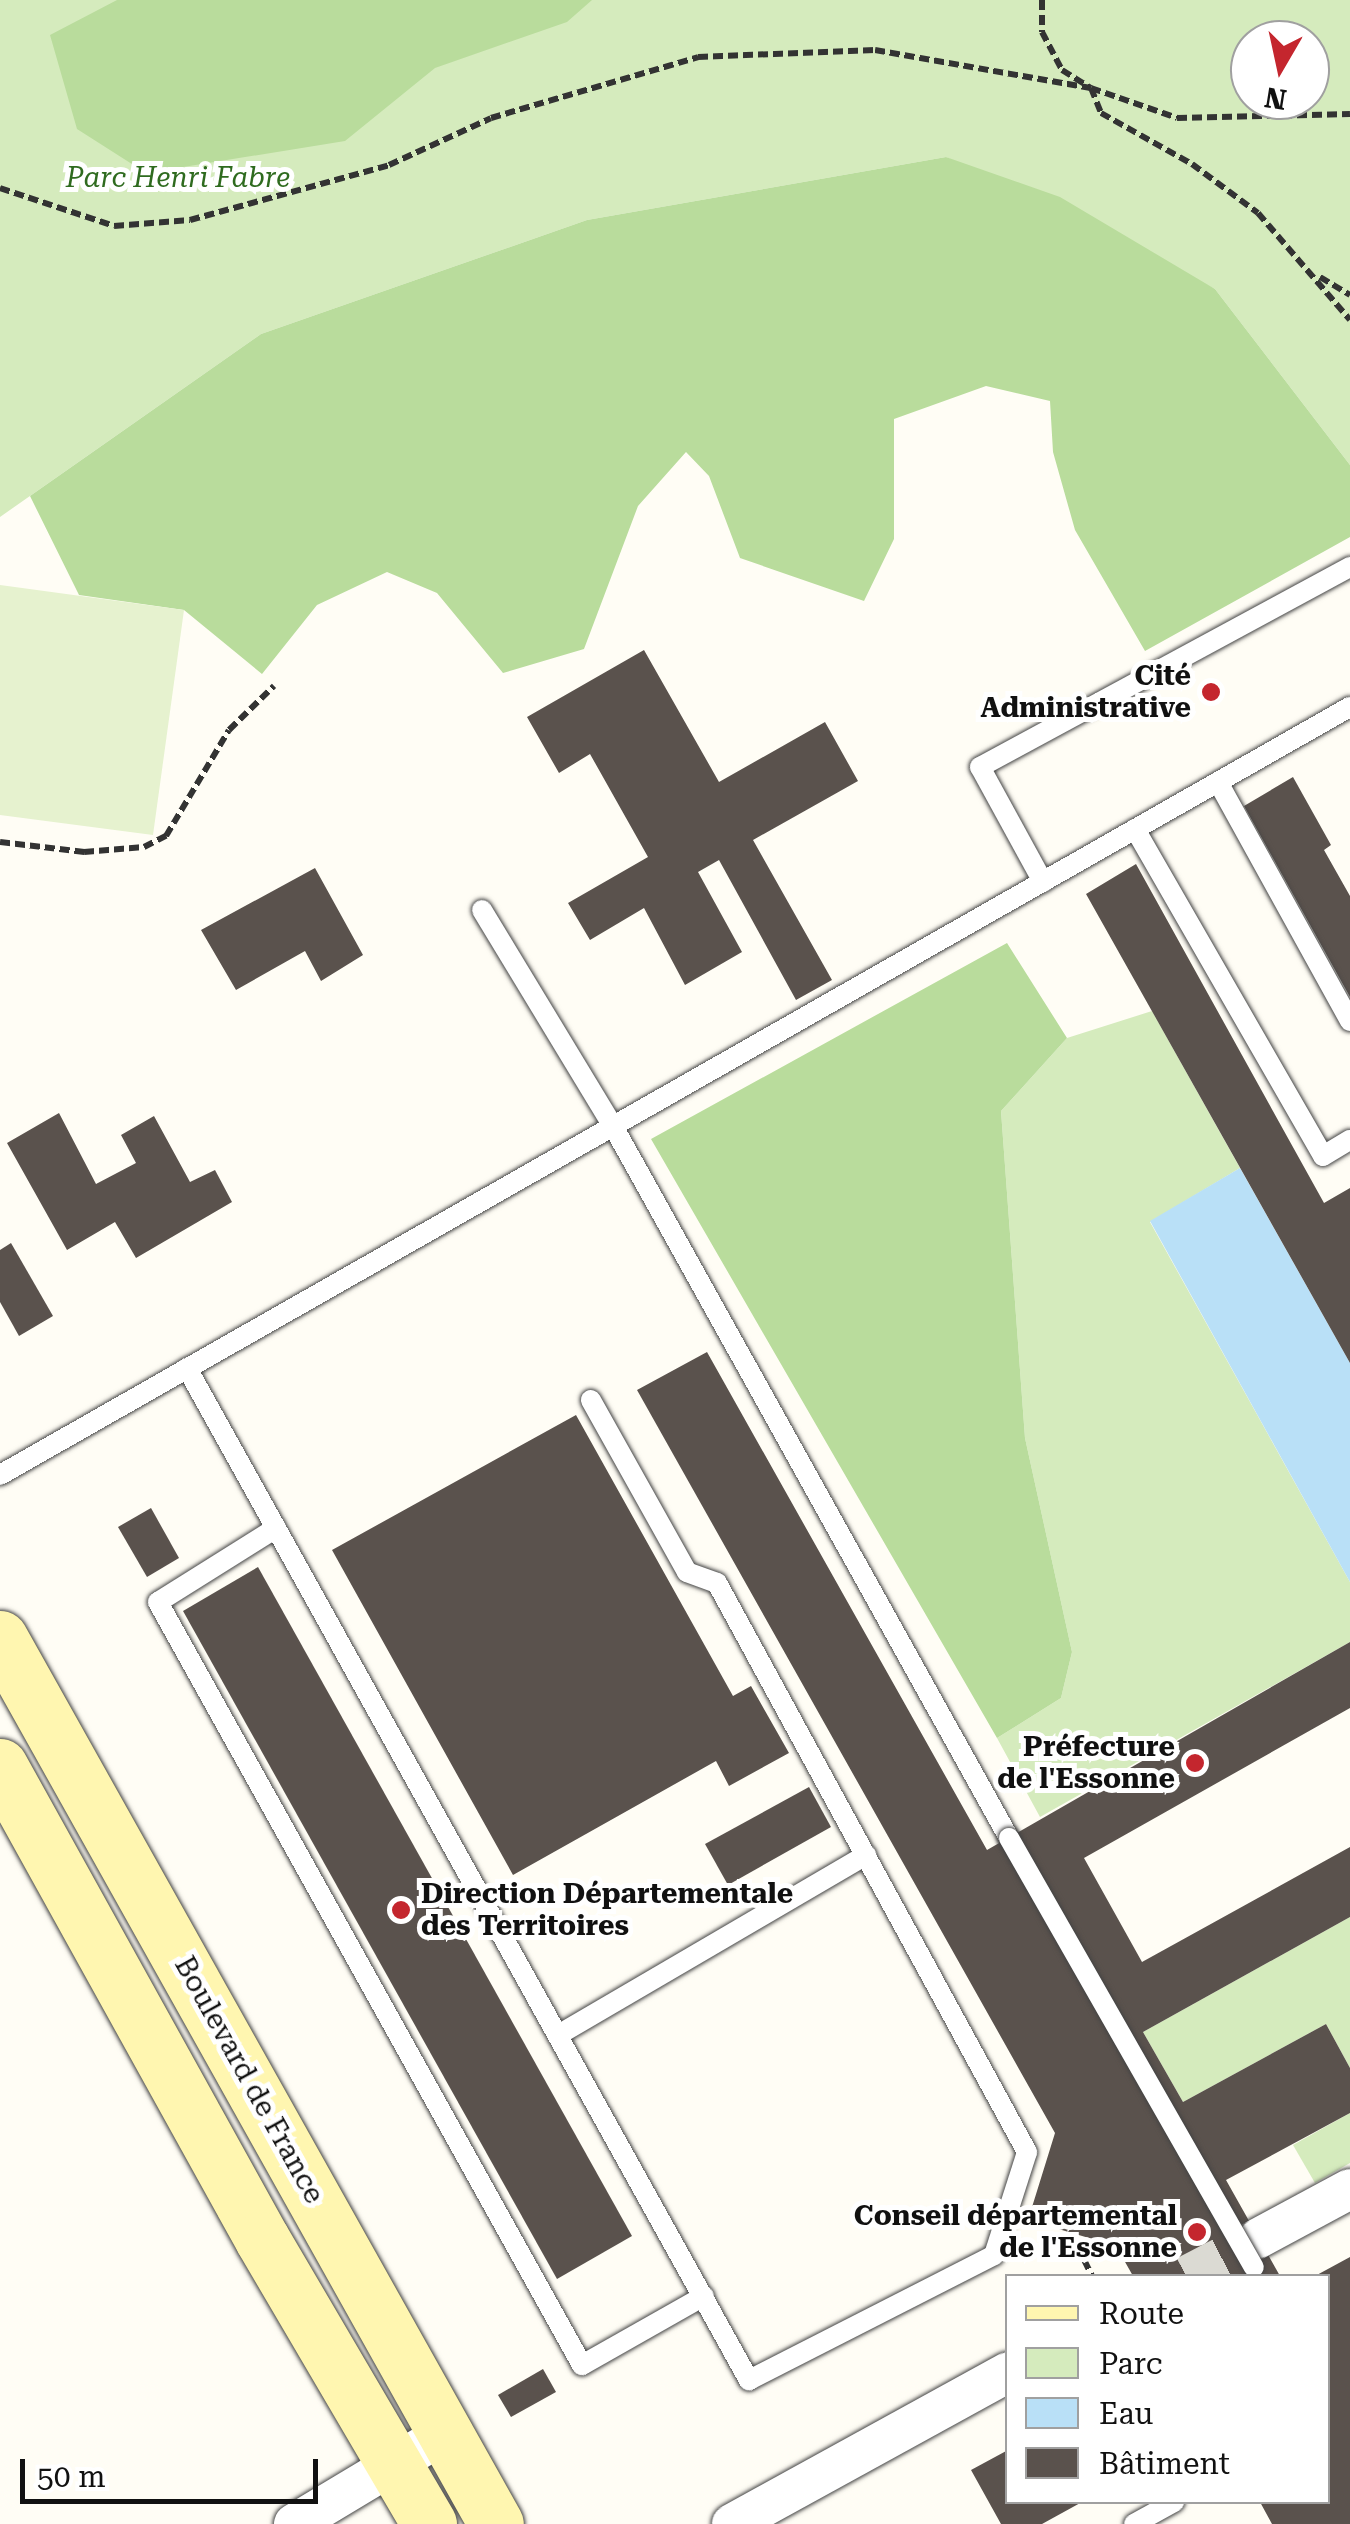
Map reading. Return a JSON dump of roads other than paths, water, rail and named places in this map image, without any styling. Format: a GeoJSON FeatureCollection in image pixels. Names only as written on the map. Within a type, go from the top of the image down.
{"type":"FeatureCollection","features":[{"type":"Feature","properties":{"kind":"main road","name":"Boulevard de France"},"geometry":{"type":"LineString","coordinates":[[0,1638],[496,2524]]}},
{"type":"Feature","properties":{"kind":"main road"},"geometry":{"type":"LineString","coordinates":[[0,1766],[262,2239],[429,2524]]}},
{"type":"Feature","properties":{"kind":"street"},"geometry":{"type":"LineString","coordinates":[[1256,2253],[1350,2189]]}},
{"type":"Feature","properties":{"kind":"street"},"geometry":{"type":"LineString","coordinates":[[732,2524],[1005,2374]]}},
{"type":"Feature","properties":{"kind":"street"},"geometry":{"type":"LineString","coordinates":[[294,2524],[447,2432]]}},
{"type":"Feature","properties":{"kind":"lane"},"geometry":{"type":"LineString","coordinates":[[1043,882],[980,767],[1350,567]]}},
{"type":"Feature","properties":{"kind":"lane"},"geometry":{"type":"LineString","coordinates":[[0,1474],[1350,707]]}},
{"type":"Feature","properties":{"kind":"lane"},"geometry":{"type":"LineString","coordinates":[[1218,782],[1350,1021]]}},
{"type":"Feature","properties":{"kind":"lane"},"geometry":{"type":"LineString","coordinates":[[1135,830],[1323,1156],[1350,1140]]}},
{"type":"Feature","properties":{"kind":"lane"},"geometry":{"type":"LineString","coordinates":[[482,910],[612,1126],[1009,1838],[1256,2253]]}},
{"type":"Feature","properties":{"kind":"lane"},"geometry":{"type":"LineString","coordinates":[[187,1368],[749,2380],[994,2255],[1027,2152],[717,1583],[687,1572],[591,1400]]}},
{"type":"Feature","properties":{"kind":"lane"},"geometry":{"type":"LineString","coordinates":[[276,1528],[158,1602],[582,2365],[704,2296]]}},
{"type":"Feature","properties":{"kind":"lane"},"geometry":{"type":"LineString","coordinates":[[558,2035],[866,1855]]}},
{"type":"Feature","properties":{"kind":"lane"},"geometry":{"type":"LineString","coordinates":[[1134,2524],[1170,2504]]}},
{"type":"Feature","properties":{"kind":"water"},"geometry":{"type":"Polygon","coordinates":[[[1240,1168],[1350,1363],[1350,1582],[1150,1221],[1240,1168]]]}},
{"type":"Feature","properties":{"kind":"tunnel"},"geometry":{"type":"LineString","coordinates":[[1190,2274],[1259,2238]]}},
{"type":"Feature","properties":{"kind":"place","name":"Cité Administrative"},"geometry":{"type":"Point","coordinates":[1211,692]}},
{"type":"Feature","properties":{"kind":"place","name":"Préfecture de l'Essonne"},"geometry":{"type":"Point","coordinates":[1195,1763]}},
{"type":"Feature","properties":{"kind":"place","name":"Direction Départementale des Territoires"},"geometry":{"type":"Point","coordinates":[401,1910]}},
{"type":"Feature","properties":{"kind":"place","name":"Conseil départemental de l'Essonne"},"geometry":{"type":"Point","coordinates":[1197,2232]}},
{"type":"Feature","properties":{"kind":"park label","name":"Parc Henri Fabre"},"geometry":{"type":"Point","coordinates":[178,178]}}]}
